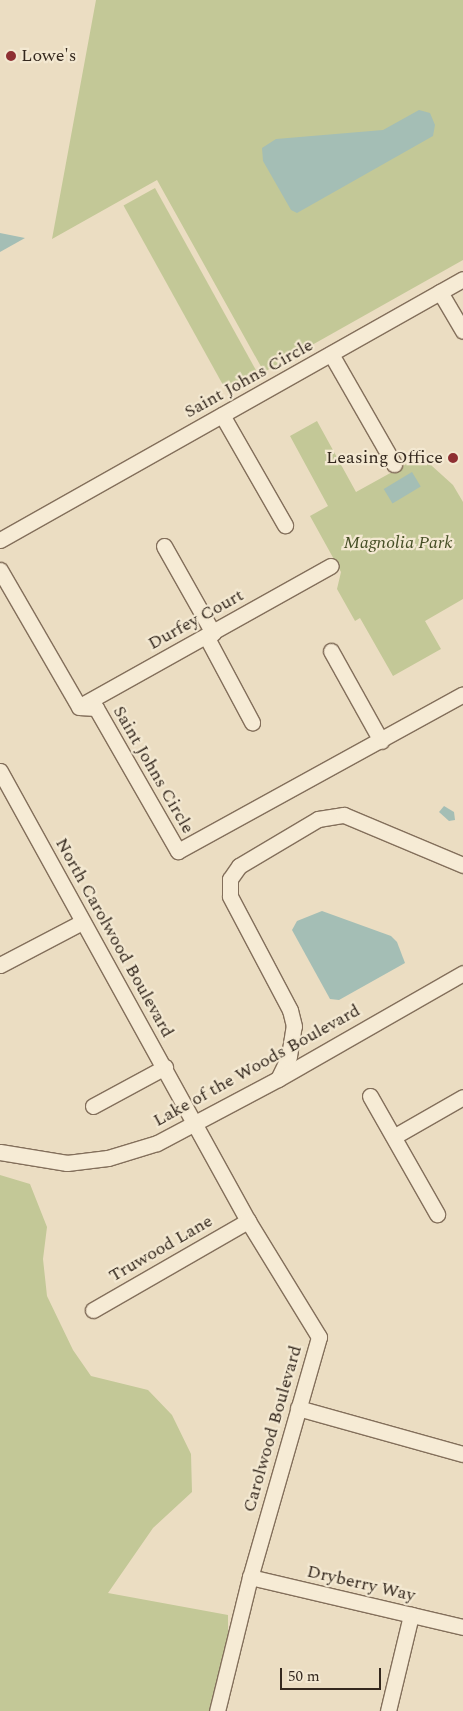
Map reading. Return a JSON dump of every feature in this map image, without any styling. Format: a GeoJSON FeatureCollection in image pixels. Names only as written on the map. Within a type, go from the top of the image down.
{"type":"FeatureCollection","features":[{"type":"Feature","properties":{"kind":"street","name":"Saint Johns Circle"},"geometry":{"type":"LineString","coordinates":[[0,540],[463,279]]}},
{"type":"Feature","properties":{"kind":"street"},"geometry":{"type":"LineString","coordinates":[[440,292],[463,331]]}},
{"type":"Feature","properties":{"kind":"street"},"geometry":{"type":"LineString","coordinates":[[331,354],[394,464]]}},
{"type":"Feature","properties":{"kind":"street"},"geometry":{"type":"LineString","coordinates":[[222,415],[285,525]]}},
{"type":"Feature","properties":{"kind":"street"},"geometry":{"type":"LineString","coordinates":[[164,546],[252,722]]}},
{"type":"Feature","properties":{"kind":"street","name":"Durfey Court"},"geometry":{"type":"LineString","coordinates":[[78,707],[331,566]]}},
{"type":"Feature","properties":{"kind":"street"},"geometry":{"type":"LineString","coordinates":[[0,570],[78,707]]}},
{"type":"Feature","properties":{"kind":"street"},"geometry":{"type":"LineString","coordinates":[[331,651],[381,741]]}},
{"type":"Feature","properties":{"kind":"street","name":"Saint Johns Circle"},"geometry":{"type":"LineString","coordinates":[[78,707],[96,708],[178,851],[381,741],[463,694]]}},
{"type":"Feature","properties":{"kind":"street","name":"North Carolwood Boulevard"},"geometry":{"type":"LineString","coordinates":[[0,771],[82,922],[165,1066],[196,1124]]}},
{"type":"Feature","properties":{"kind":"street"},"geometry":{"type":"LineString","coordinates":[[278,1079],[293,1042],[292,1015],[230,896],[230,879],[238,866],[318,819],[344,815],[463,866]]}},
{"type":"Feature","properties":{"kind":"street"},"geometry":{"type":"LineString","coordinates":[[0,965],[82,922]]}},
{"type":"Feature","properties":{"kind":"street","name":"Lake of the Woods Boulevard"},"geometry":{"type":"LineString","coordinates":[[0,1152],[67,1163],[108,1158],[157,1142],[196,1124],[278,1079],[463,973]]}},
{"type":"Feature","properties":{"kind":"street"},"geometry":{"type":"LineString","coordinates":[[93,1106],[165,1066]]}},
{"type":"Feature","properties":{"kind":"street"},"geometry":{"type":"LineString","coordinates":[[370,1096],[395,1136],[437,1214]]}},
{"type":"Feature","properties":{"kind":"street"},"geometry":{"type":"LineString","coordinates":[[395,1136],[463,1098]]}},
{"type":"Feature","properties":{"kind":"street","name":"Carolwood Boulevard"},"geometry":{"type":"LineString","coordinates":[[196,1124],[248,1221],[319,1337],[250,1577],[217,1711]]}},
{"type":"Feature","properties":{"kind":"street","name":"Truwood Lane"},"geometry":{"type":"LineString","coordinates":[[93,1310],[248,1221]]}},
{"type":"Feature","properties":{"kind":"street"},"geometry":{"type":"LineString","coordinates":[[298,1408],[463,1454]]}},
{"type":"Feature","properties":{"kind":"street","name":"Dryberry Way"},"geometry":{"type":"LineString","coordinates":[[250,1577],[463,1626]]}},
{"type":"Feature","properties":{"kind":"street"},"geometry":{"type":"LineString","coordinates":[[388,1711],[411,1615]]}},
{"type":"Feature","properties":{"kind":"green space"},"geometry":{"type":"Polygon","coordinates":[[[96,0],[463,0],[463,260],[264,372],[157,180],[52,239],[96,0]]]}},
{"type":"Feature","properties":{"kind":"green space"},"geometry":{"type":"Polygon","coordinates":[[[155,188],[259,376],[228,393],[124,205],[155,188]]]}},
{"type":"Feature","properties":{"kind":"green space","name":"Magnolia Park"},"geometry":{"type":"Polygon","coordinates":[[[317,421],[356,492],[421,456],[453,485],[463,502],[463,599],[425,621],[441,649],[393,676],[360,618],[355,621],[337,589],[341,572],[310,516],[328,506],[290,436],[317,421]]]}},
{"type":"Feature","properties":{"kind":"green space"},"geometry":{"type":"Polygon","coordinates":[[[0,1175],[30,1184],[47,1227],[43,1259],[47,1296],[73,1350],[91,1376],[148,1390],[172,1415],[191,1454],[192,1492],[153,1528],[108,1593],[228,1615],[228,1635],[209,1711],[0,1711],[0,1175]]]}},
{"type":"Feature","properties":{"kind":"water"},"geometry":{"type":"Polygon","coordinates":[[[419,110],[430,113],[435,125],[433,136],[297,213],[291,210],[263,161],[262,148],[276,139],[383,130],[419,110]]]}},
{"type":"Feature","properties":{"kind":"water"},"geometry":{"type":"Polygon","coordinates":[[[0,233],[25,238],[0,252],[0,233]]]}},
{"type":"Feature","properties":{"kind":"water"},"geometry":{"type":"Polygon","coordinates":[[[412,472],[421,487],[392,504],[384,489],[412,472]]]}},
{"type":"Feature","properties":{"kind":"water"},"geometry":{"type":"Polygon","coordinates":[[[444,806],[454,812],[455,820],[449,821],[439,812],[444,806]]]}},
{"type":"Feature","properties":{"kind":"water"},"geometry":{"type":"Polygon","coordinates":[[[322,911],[391,936],[397,942],[405,963],[339,1000],[330,999],[292,930],[297,921],[322,911]]]}},
{"type":"Feature","properties":{"kind":"place","name":"Lowe's"},"geometry":{"type":"Point","coordinates":[11,56]}},
{"type":"Feature","properties":{"kind":"place","name":"Leasing Office"},"geometry":{"type":"Point","coordinates":[453,458]}}]}
